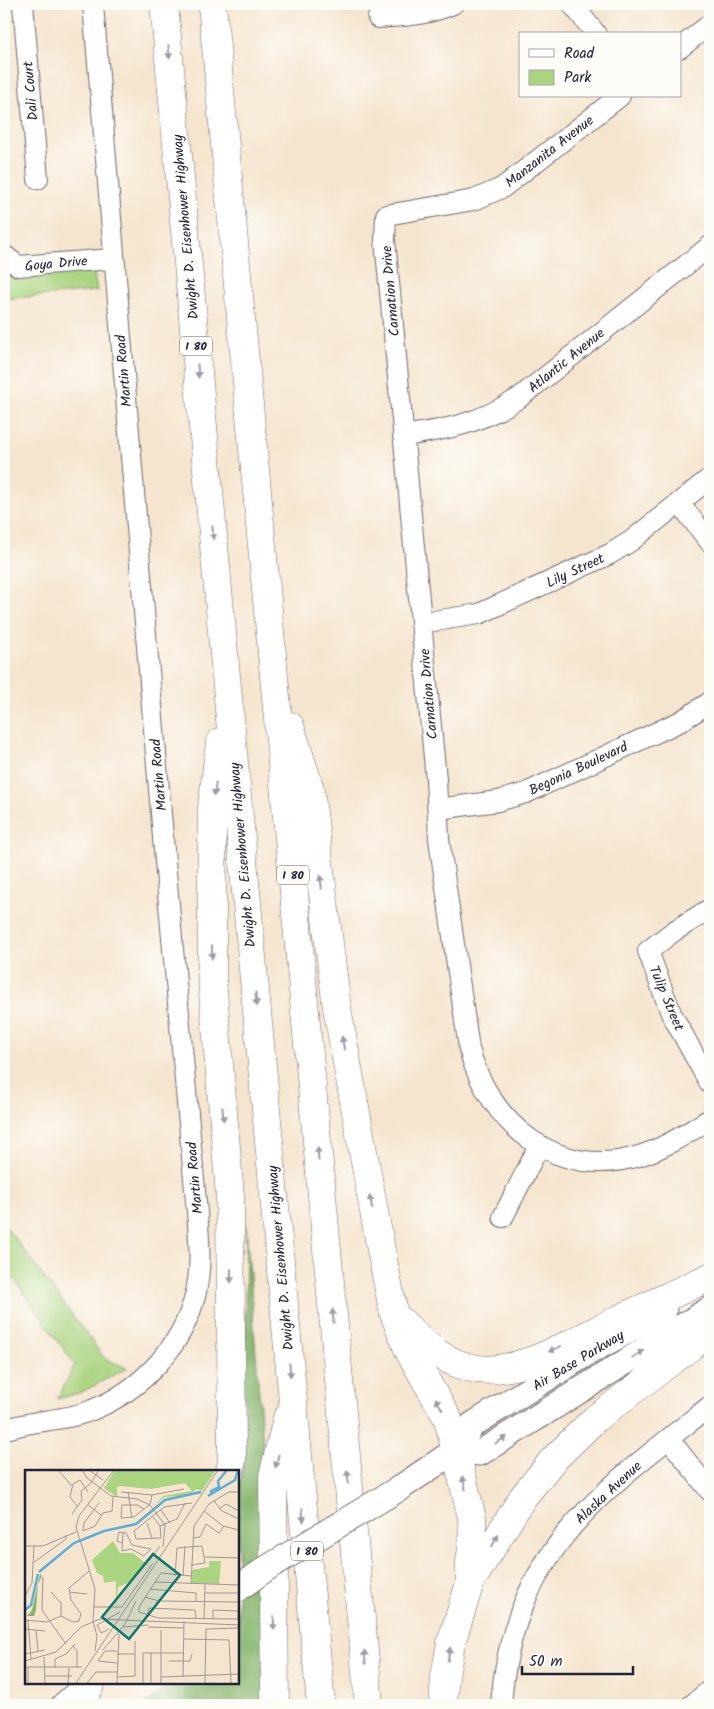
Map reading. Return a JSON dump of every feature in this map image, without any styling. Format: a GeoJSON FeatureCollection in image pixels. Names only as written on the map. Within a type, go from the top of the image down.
{"type":"FeatureCollection","features":[{"type":"Feature","properties":{"kind":"highway","name":"Dwight D. Eisenhower Highway"},"geometry":{"type":"LineString","coordinates":[[164,4],[321,1705]]}},
{"type":"Feature","properties":{"kind":"highway","name":"I 80"},"geometry":{"type":"LineString","coordinates":[[212,4],[369,1705]]}},
{"type":"Feature","properties":{"kind":"highway"},"geometry":{"type":"LineString","coordinates":[[274,678],[310,788],[337,1008],[354,1110],[394,1314],[409,1351],[448,1419],[472,1518],[473,1543],[470,1561],[470,1583]]}},
{"type":"Feature","properties":{"kind":"highway"},"geometry":{"type":"LineString","coordinates":[[227,689],[212,808],[212,979],[230,1196],[232,1460],[230,1470]]}},
{"type":"Feature","properties":{"kind":"highway"},"geometry":{"type":"LineString","coordinates":[[394,1314],[428,1348],[445,1359],[464,1366],[497,1370],[515,1366],[556,1349],[710,1277]]}},
{"type":"Feature","properties":{"kind":"highway"},"geometry":{"type":"LineString","coordinates":[[443,1705],[445,1676],[451,1643],[470,1583],[523,1497],[554,1460],[594,1419],[710,1332]]}},
{"type":"Feature","properties":{"kind":"highway"},"geometry":{"type":"LineString","coordinates":[[274,1705],[273,1476],[292,1397]]}},
{"type":"Feature","properties":{"kind":"highway"},"geometry":{"type":"LineString","coordinates":[[81,1705],[90,1684]]}},
{"type":"Feature","properties":{"kind":"main road","name":"Air Base Parkway"},"geometry":{"type":"LineString","coordinates":[[239,1588],[267,1568],[400,1488],[456,1450],[472,1425],[589,1352],[710,1284]]}},
{"type":"Feature","properties":{"kind":"main road","name":"Air Base Parkway"},"geometry":{"type":"LineString","coordinates":[[456,1450],[480,1453],[710,1309]]}},
{"type":"Feature","properties":{"kind":"main road"},"geometry":{"type":"LineString","coordinates":[[64,1705],[89,1684]]}},
{"type":"Feature","properties":{"kind":"street","name":"Dali Court"},"geometry":{"type":"LineString","coordinates":[[23,4],[38,179]]}},
{"type":"Feature","properties":{"kind":"street","name":"Martin Road"},"geometry":{"type":"LineString","coordinates":[[4,1430],[32,1423],[67,1418],[92,1411],[119,1397],[144,1379],[163,1358],[179,1334],[192,1306],[200,1266],[197,1212],[164,861],[92,4]]}},
{"type":"Feature","properties":{"kind":"street"},"geometry":{"type":"LineString","coordinates":[[378,18],[417,15],[440,10],[453,4]]}},
{"type":"Feature","properties":{"kind":"street"},"geometry":{"type":"LineString","coordinates":[[572,4],[594,32]]}},
{"type":"Feature","properties":{"kind":"street"},"geometry":{"type":"LineString","coordinates":[[682,46],[710,24]]}},
{"type":"Feature","properties":{"kind":"street","name":"Manzanita Avenue"},"geometry":{"type":"LineString","coordinates":[[386,215],[474,200],[502,188],[617,98]]}},
{"type":"Feature","properties":{"kind":"street","name":"Carnation Drive"},"geometry":{"type":"LineString","coordinates":[[386,215],[385,240],[440,839],[469,1049],[476,1073],[487,1095],[502,1115],[520,1133],[539,1146],[560,1154],[583,1159],[606,1161],[638,1156],[667,1146],[710,1119]]}},
{"type":"Feature","properties":{"kind":"street","name":"Atlantic Avenue"},"geometry":{"type":"LineString","coordinates":[[403,436],[454,428],[495,413],[519,398],[710,246]]}},
{"type":"Feature","properties":{"kind":"street","name":"Goya Drive"},"geometry":{"type":"LineString","coordinates":[[4,254],[18,266],[113,258]]}},
{"type":"Feature","properties":{"kind":"street","name":"Lily Street"},"geometry":{"type":"LineString","coordinates":[[421,623],[479,614],[610,554],[631,541],[710,478]]}},
{"type":"Feature","properties":{"kind":"street"},"geometry":{"type":"LineString","coordinates":[[679,503],[710,542]]}},
{"type":"Feature","properties":{"kind":"street","name":"Begonia Boulevard"},"geometry":{"type":"LineString","coordinates":[[438,808],[498,801],[526,793],[682,721],[710,702]]}},
{"type":"Feature","properties":{"kind":"street","name":"Tulip Street"},"geometry":{"type":"LineString","coordinates":[[710,909],[674,931],[648,951],[671,1013],[710,1084]]}},
{"type":"Feature","properties":{"kind":"street"},"geometry":{"type":"LineString","coordinates":[[504,1217],[539,1146]]}},
{"type":"Feature","properties":{"kind":"street","name":"Alaska Avenue"},"geometry":{"type":"LineString","coordinates":[[502,1705],[503,1683],[509,1645],[526,1599],[542,1568],[564,1534],[593,1501],[622,1475],[710,1406]]}},
{"type":"Feature","properties":{"kind":"street"},"geometry":{"type":"LineString","coordinates":[[669,1439],[710,1491]]}},
{"type":"Feature","properties":{"kind":"street"},"geometry":{"type":"LineString","coordinates":[[692,1705],[710,1690]]}},
{"type":"Feature","properties":{"kind":"green space"},"geometry":{"type":"Polygon","coordinates":[[[93,269],[97,291],[4,299],[4,271],[93,269]]]}},
{"type":"Feature","properties":{"kind":"green space"},"geometry":{"type":"Polygon","coordinates":[[[4,1224],[105,1359],[127,1368],[82,1392],[57,1399],[75,1365],[4,1265],[4,1224]]]}},
{"type":"Feature","properties":{"kind":"green space"},"geometry":{"type":"Polygon","coordinates":[[[246,1224],[283,1705],[145,1705],[170,1684],[239,1684],[239,1479],[244,1464],[246,1224]]]}}]}
